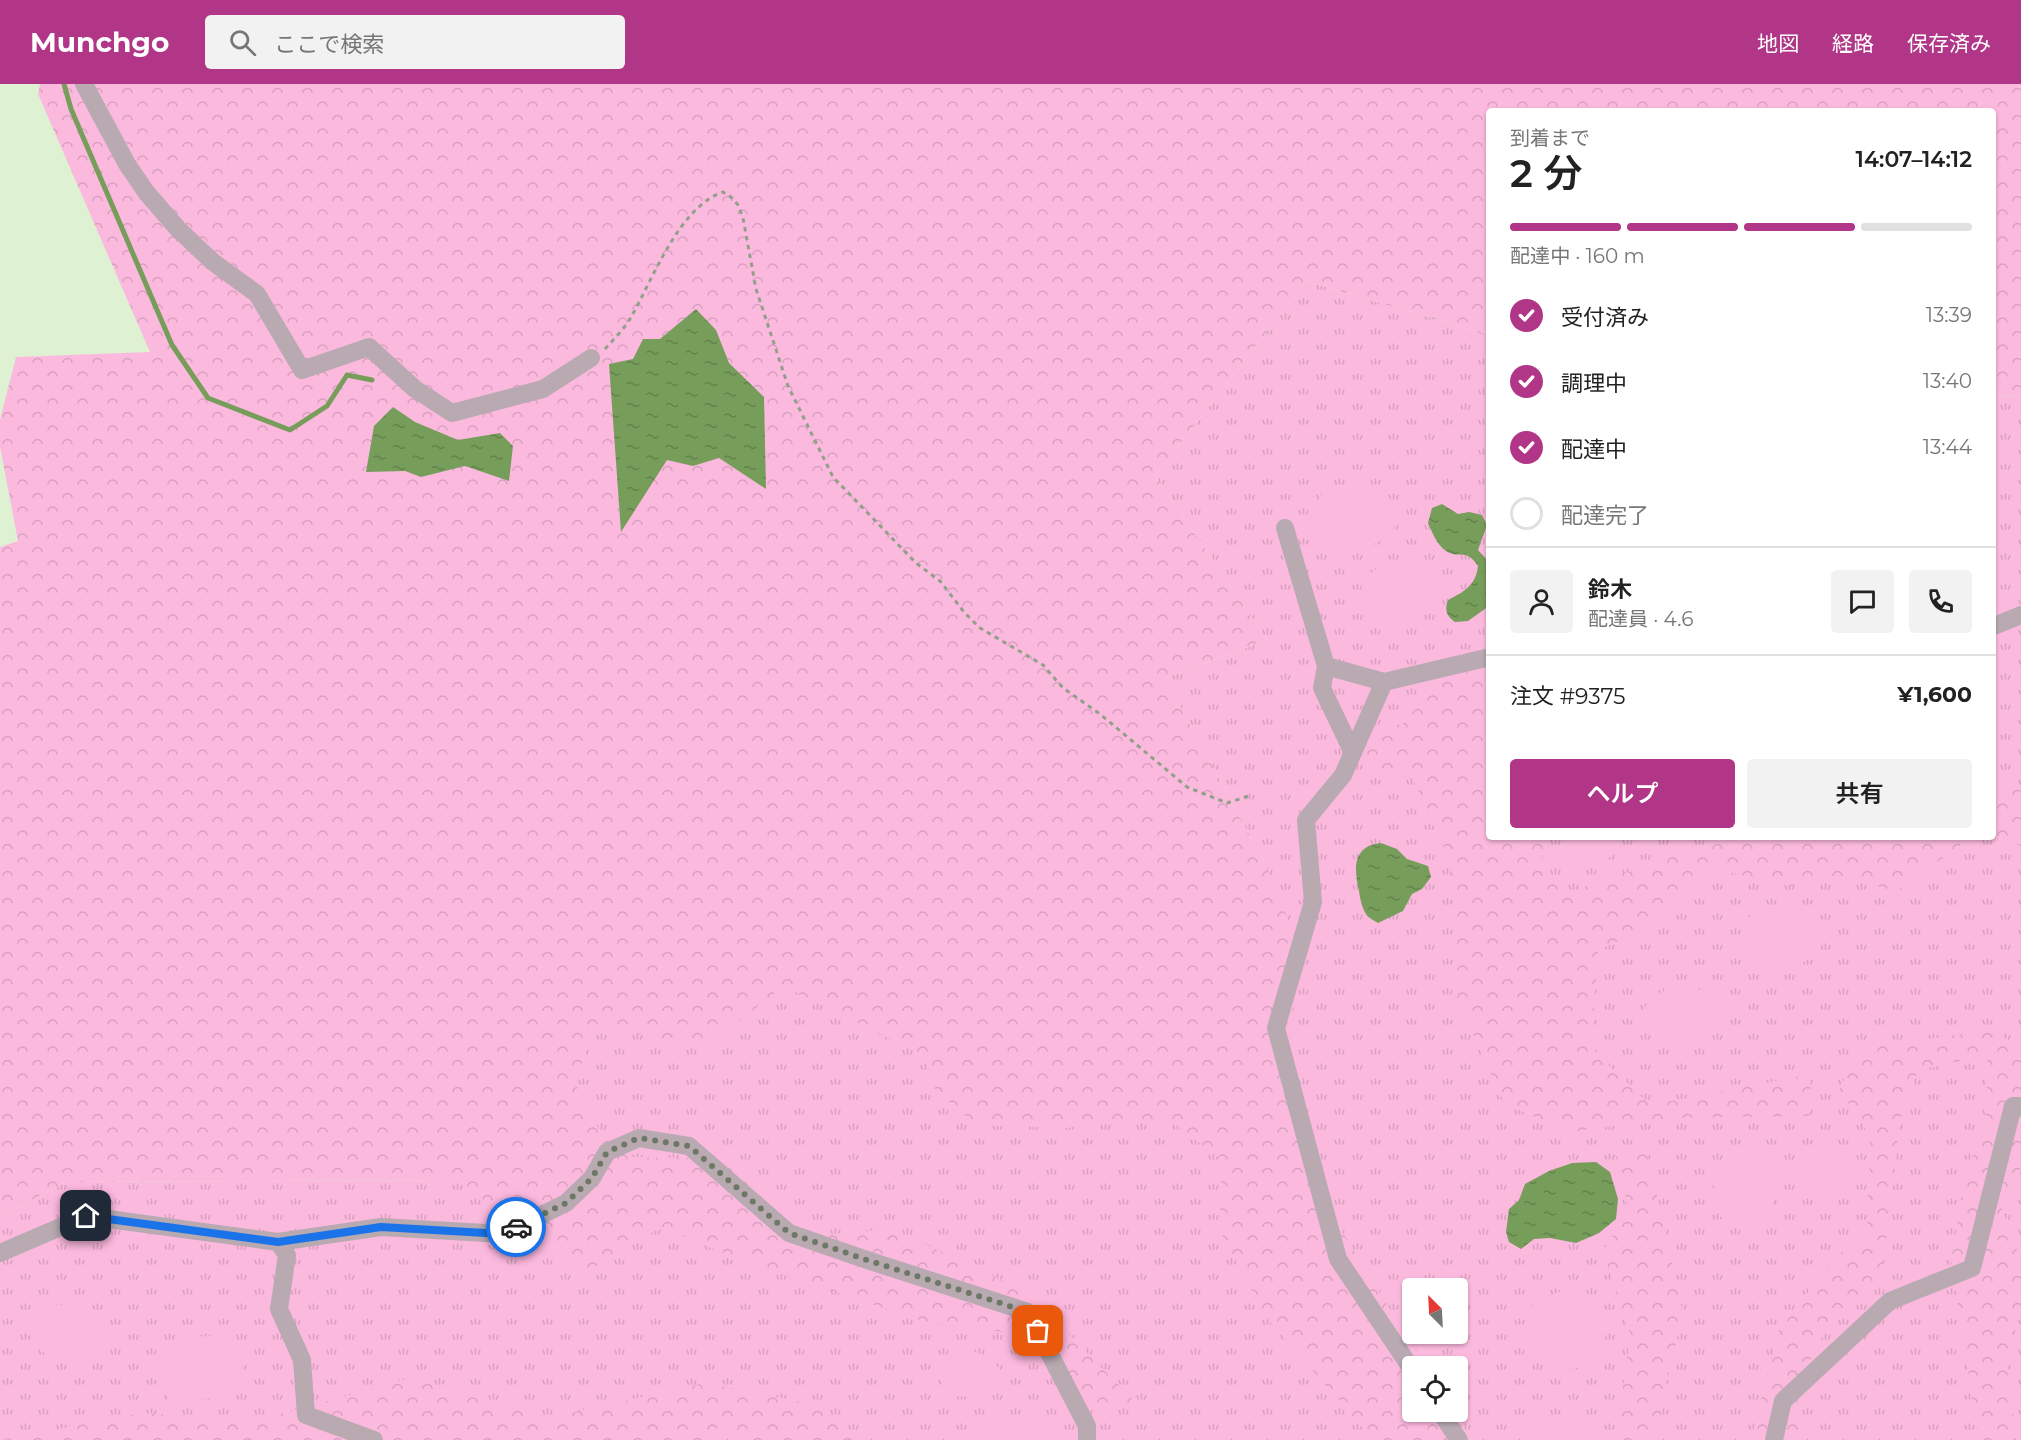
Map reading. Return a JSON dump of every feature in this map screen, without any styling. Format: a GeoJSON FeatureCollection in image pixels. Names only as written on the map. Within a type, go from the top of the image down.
{"type":"FeatureCollection","features":[{"type":"Feature","properties":{"kind":"street"},"geometry":{"type":"LineString","coordinates":[[84,84],[127,164],[146,192],[178,229],[213,262],[256,294],[302,370],[369,347],[414,390],[452,413],[543,389],[591,358]]}},
{"type":"Feature","properties":{"kind":"street"},"geometry":{"type":"LineString","coordinates":[[1284,528],[1326,666],[1322,688],[1353,753]]}},
{"type":"Feature","properties":{"kind":"street"},"geometry":{"type":"LineString","coordinates":[[1996,625],[2021,615]]}},
{"type":"Feature","properties":{"kind":"street"},"geometry":{"type":"LineString","coordinates":[[1326,666],[1384,682],[1486,658]]}},
{"type":"Feature","properties":{"kind":"street"},"geometry":{"type":"LineString","coordinates":[[1384,682],[1343,775],[1306,820],[1313,902],[1276,1028],[1338,1259],[1403,1356]]}},
{"type":"Feature","properties":{"kind":"street"},"geometry":{"type":"LineString","coordinates":[[1774,1440],[1783,1401],[1890,1301],[1972,1268],[2013,1106],[2021,1106]]}},
{"type":"Feature","properties":{"kind":"street"},"geometry":{"type":"LineString","coordinates":[[0,1253],[86,1216],[278,1242],[381,1227],[503,1234],[566,1203],[592,1178],[607,1152],[639,1138],[689,1146],[789,1233],[1028,1312],[1087,1426],[1087,1440]]}},
{"type":"Feature","properties":{"kind":"street"},"geometry":{"type":"LineString","coordinates":[[278,1242],[287,1255],[279,1310],[302,1360],[306,1415],[374,1440]]}},
{"type":"Feature","properties":{"kind":"street"},"geometry":{"type":"LineString","coordinates":[[1447,1422],[1459,1440]]}},
{"type":"Feature","properties":{"kind":"path"},"geometry":{"type":"LineString","coordinates":[[591,358],[605,349],[630,319],[676,233],[707,200],[723,192],[731,197],[738,205],[743,218],[756,289],[788,386],[833,477],[916,563],[940,581],[964,612],[980,628],[1043,665],[1063,688],[1100,714],[1187,787],[1227,803],[1252,795]]}},
{"type":"Feature","properties":{"kind":"green space"},"geometry":{"type":"Polygon","coordinates":[[[40,84],[2021,84],[2021,396],[1996,397],[1996,108],[1486,108],[1486,334],[1306,281],[1155,476],[1267,640],[1165,678],[1265,864],[1301,952],[1283,1094],[1343,1233],[1402,1329],[1402,1344],[1411,1344],[1419,1356],[1402,1356],[1402,1422],[1459,1422],[1470,1440],[1373,1440],[1265,1316],[1219,1229],[1223,1161],[1167,1118],[1066,1128],[976,1125],[935,1090],[924,1056],[783,986],[706,1048],[598,1025],[574,1081],[603,1137],[631,1157],[726,1159],[819,1235],[893,1229],[1029,1293],[1137,1404],[1101,1412],[1018,1334],[926,1322],[737,1259],[662,1227],[589,1270],[454,1180],[66,1182],[0,1217],[0,547],[18,541],[0,447],[0,420],[16,357],[150,352],[38,94],[40,84]]]}},
{"type":"Feature","properties":{"kind":"green space"},"geometry":{"type":"Polygon","coordinates":[[[1306,281],[1486,334],[1486,840],[1996,840],[1996,397],[2021,396],[2021,1440],[0,1440],[0,1217],[66,1182],[454,1180],[567,989],[1265,864],[1165,678],[1267,640],[1155,476],[1306,281]]]}},
{"type":"Feature","properties":{"kind":"green space"},"geometry":{"type":"Polygon","coordinates":[[[1351,482],[1382,491],[1388,496],[1394,510],[1393,533],[1370,546],[1329,547],[1314,528],[1312,517],[1314,510],[1322,493],[1351,482]]]}},
{"type":"Feature","properties":{"kind":"green space"},"geometry":{"type":"Polygon","coordinates":[[[1396,562],[1420,569],[1431,576],[1438,589],[1438,602],[1414,622],[1393,628],[1385,627],[1373,619],[1364,605],[1361,590],[1362,583],[1369,574],[1380,567],[1396,562]]]}},
{"type":"Feature","properties":{"kind":"green space"},"geometry":{"type":"Polygon","coordinates":[[[1486,643],[1486,840],[1545,840],[1539,870],[1572,891],[1677,855],[1734,840],[1968,840],[1897,891],[1829,876],[1790,886],[1715,869],[1659,921],[1598,951],[1591,1048],[1650,1105],[1811,1074],[1809,1116],[1675,1118],[1570,1132],[1505,1104],[1456,998],[1451,864],[1412,777],[1368,774],[1357,735],[1403,724],[1461,653],[1486,643]]]}},
{"type":"Feature","properties":{"kind":"green space"},"geometry":{"type":"Polygon","coordinates":[[[2021,785],[2021,846],[1996,836],[1996,792],[2021,785]]]}},
{"type":"Feature","properties":{"kind":"green space"},"geometry":{"type":"Polygon","coordinates":[[[1605,840],[1612,856],[1600,863],[1569,866],[1565,841],[1605,840]]]}},
{"type":"Feature","properties":{"kind":"green space"},"geometry":{"type":"Polygon","coordinates":[[[1773,905],[1789,907],[1811,919],[1821,928],[1823,938],[1820,947],[1813,956],[1791,968],[1779,970],[1764,967],[1747,945],[1745,929],[1747,919],[1758,910],[1773,905]]]}},
{"type":"Feature","properties":{"kind":"green space"},"geometry":{"type":"Polygon","coordinates":[[[1679,988],[1711,991],[1721,1000],[1727,1015],[1714,1032],[1700,1041],[1683,1046],[1667,1047],[1658,1044],[1650,1034],[1644,1017],[1645,1010],[1647,1003],[1656,994],[1679,988]]]}},
{"type":"Feature","properties":{"kind":"green space"},"geometry":{"type":"Polygon","coordinates":[[[1994,1030],[2021,1050],[2019,1179],[2000,1203],[2021,1261],[2021,1305],[2008,1366],[2016,1440],[1979,1440],[1951,1260],[1966,1170],[1985,1135],[1988,1054],[1918,1071],[1899,1123],[1882,1272],[1814,1346],[1801,1404],[1800,1440],[1751,1440],[1778,1332],[1835,1256],[1867,1239],[1870,1136],[1839,1089],[1860,1048],[1994,1030]]]}},
{"type":"Feature","properties":{"kind":"green space"},"geometry":{"type":"Polygon","coordinates":[[[1827,1141],[1842,1145],[1852,1154],[1858,1182],[1841,1199],[1824,1203],[1807,1198],[1796,1164],[1807,1147],[1827,1141]]]}},
{"type":"Feature","properties":{"kind":"green space"},"geometry":{"type":"Polygon","coordinates":[[[1613,1145],[1647,1152],[1683,1313],[1653,1440],[1616,1440],[1630,1335],[1603,1251],[1629,1210],[1613,1145]]]}},
{"type":"Feature","properties":{"kind":"green space"},"geometry":{"type":"Polygon","coordinates":[[[1763,1153],[1774,1162],[1780,1173],[1780,1186],[1775,1199],[1757,1220],[1745,1225],[1734,1225],[1723,1219],[1718,1209],[1713,1169],[1736,1157],[1763,1153]]]}},
{"type":"Feature","properties":{"kind":"green space"},"geometry":{"type":"Polygon","coordinates":[[[1568,1289],[1589,1294],[1604,1310],[1606,1327],[1604,1349],[1590,1365],[1564,1371],[1546,1361],[1529,1333],[1529,1315],[1536,1300],[1568,1289]]]}},
{"type":"Feature","properties":{"kind":"green space"},"geometry":{"type":"Polygon","coordinates":[[[81,1304],[105,1318],[110,1335],[102,1344],[88,1353],[47,1355],[29,1334],[28,1327],[34,1315],[53,1306],[81,1304]]]}},
{"type":"Feature","properties":{"kind":"green space"},"geometry":{"type":"Polygon","coordinates":[[[218,1336],[233,1346],[243,1360],[240,1378],[234,1386],[218,1396],[209,1398],[189,1401],[170,1400],[156,1380],[154,1372],[158,1360],[168,1349],[182,1341],[194,1337],[218,1336]]]}},
{"type":"Feature","properties":{"kind":"green space"},"geometry":{"type":"Polygon","coordinates":[[[962,1350],[988,1357],[996,1364],[1004,1378],[995,1390],[983,1396],[953,1396],[942,1383],[938,1369],[942,1361],[953,1352],[962,1350]]]}},
{"type":"Feature","properties":{"kind":"green space"},"geometry":{"type":"Polygon","coordinates":[[[411,1378],[548,1418],[705,1383],[808,1403],[863,1440],[746,1440],[717,1428],[704,1440],[0,1440],[142,1413],[254,1421],[411,1378]]]}},
{"type":"Feature","properties":{"kind":"green space"},"geometry":{"type":"Polygon","coordinates":[[[1559,1414],[1578,1417],[1589,1423],[1593,1427],[1596,1440],[1523,1440],[1532,1425],[1559,1414]]]}},
{"type":"Feature","properties":{"kind":"green space"},"geometry":{"type":"Polygon","coordinates":[[[1013,1415],[1043,1423],[1054,1440],[977,1440],[994,1424],[1013,1415]]]}},
{"type":"Feature","properties":{"kind":"water"},"geometry":{"type":"Polygon","coordinates":[[[696,309],[716,330],[729,363],[764,397],[766,489],[719,458],[693,466],[667,460],[621,532],[609,364],[633,359],[643,339],[660,339],[696,309]]]}},
{"type":"Feature","properties":{"kind":"water"},"geometry":{"type":"Polygon","coordinates":[[[393,407],[415,422],[458,440],[500,433],[513,446],[509,481],[465,466],[421,477],[405,471],[366,472],[374,426],[393,407]]]}},
{"type":"Feature","properties":{"kind":"water"},"geometry":{"type":"Polygon","coordinates":[[[1442,504],[1458,514],[1469,512],[1482,515],[1486,523],[1478,550],[1486,559],[1486,608],[1468,621],[1455,622],[1448,615],[1446,607],[1448,600],[1464,591],[1472,583],[1478,566],[1470,557],[1446,551],[1440,545],[1428,523],[1432,508],[1442,504]]]}},
{"type":"Feature","properties":{"kind":"water"},"geometry":{"type":"Polygon","coordinates":[[[1381,843],[1397,849],[1407,859],[1428,866],[1431,877],[1422,889],[1412,894],[1403,911],[1378,923],[1368,917],[1363,909],[1356,867],[1360,854],[1365,849],[1381,843]]]}},
{"type":"Feature","properties":{"kind":"water"},"geometry":{"type":"Polygon","coordinates":[[[1596,1162],[1610,1172],[1618,1199],[1616,1219],[1599,1233],[1576,1243],[1550,1238],[1534,1239],[1521,1249],[1509,1242],[1506,1232],[1509,1209],[1519,1200],[1525,1184],[1549,1171],[1572,1163],[1596,1162]]]}},
{"type":"Feature","properties":{"kind":"waterway"},"geometry":{"type":"LineString","coordinates":[[64,84],[71,109],[172,345],[208,398],[290,430],[327,406],[347,375],[372,380]]}},
{"type":"Feature","properties":{"kind":"way so far"},"geometry":{"type":"LineString","coordinates":[[516,1227],[566,1203],[592,1178],[607,1152],[639,1138],[689,1146],[789,1233],[1028,1312],[1038,1331]]}},
{"type":"Feature","properties":{"kind":"route"},"geometry":{"type":"LineString","coordinates":[[86,1216],[278,1242],[381,1227],[503,1234],[516,1227]]}}]}
